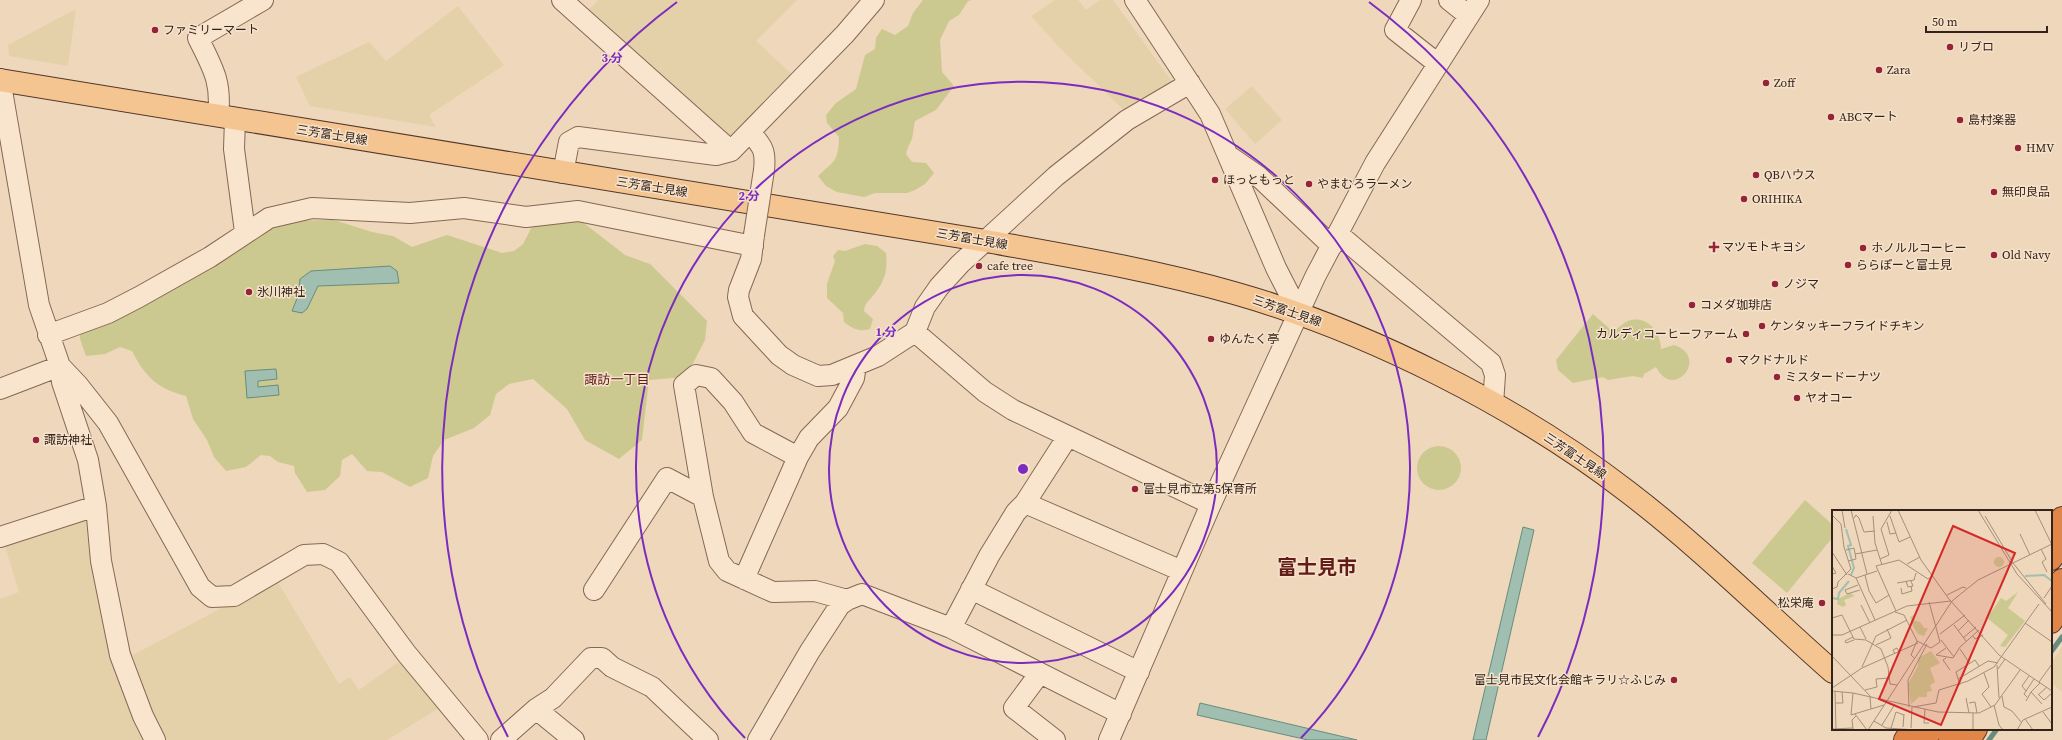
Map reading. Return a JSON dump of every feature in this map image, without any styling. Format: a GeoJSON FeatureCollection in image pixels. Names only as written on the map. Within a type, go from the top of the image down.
{"type":"FeatureCollection","features":[{"type":"Feature","properties":{"kind":"highway"},"geometry":{"type":"LineString","coordinates":[[2052,532],[2062,518]]}},
{"type":"Feature","properties":{"kind":"highway"},"geometry":{"type":"LineString","coordinates":[[2052,558],[2062,545]]}},
{"type":"Feature","properties":{"kind":"highway"},"geometry":{"type":"LineString","coordinates":[[2052,594],[2062,580]]}},
{"type":"Feature","properties":{"kind":"highway"},"geometry":{"type":"LineString","coordinates":[[2052,621],[2062,607]]}},
{"type":"Feature","properties":{"kind":"highway"},"geometry":{"type":"LineString","coordinates":[[1909,736],[1929,730]]}},
{"type":"Feature","properties":{"kind":"highway"},"geometry":{"type":"LineString","coordinates":[[1950,740],[1956,730]]}},
{"type":"Feature","properties":{"kind":"highway"},"geometry":{"type":"LineString","coordinates":[[1969,740],[1975,730]]}},
{"type":"Feature","properties":{"kind":"main road","name":"三芳富士見線"},"geometry":{"type":"LineString","coordinates":[[0,80],[986,241],[1126,266],[1184,279],[1236,293],[1299,313],[1379,347],[1493,404],[1573,453],[1628,492],[1686,541],[1832,671]]}},
{"type":"Feature","properties":{"kind":"street"},"geometry":{"type":"LineString","coordinates":[[562,0],[731,151]]}},
{"type":"Feature","properties":{"kind":"street"},"geometry":{"type":"LineString","coordinates":[[563,173],[569,142],[578,137],[716,155],[731,151],[751,133],[845,34],[874,0]]}},
{"type":"Feature","properties":{"kind":"street"},"geometry":{"type":"LineString","coordinates":[[1135,0],[1210,114],[1276,268],[1299,313]]}},
{"type":"Feature","properties":{"kind":"street"},"geometry":{"type":"LineString","coordinates":[[1411,0],[1395,30],[1438,64]]}},
{"type":"Feature","properties":{"kind":"street"},"geometry":{"type":"LineString","coordinates":[[1109,740],[1211,504],[1299,313],[1335,240],[1375,163],[1474,8],[1449,0]]}},
{"type":"Feature","properties":{"kind":"street"},"geometry":{"type":"LineString","coordinates":[[245,232],[234,149],[215,73],[198,38],[254,2]]}},
{"type":"Feature","properties":{"kind":"street"},"geometry":{"type":"LineString","coordinates":[[0,80],[9,179],[39,305],[48,335],[60,366],[62,382],[88,460],[96,506],[101,561],[120,655],[143,716],[155,740]]}},
{"type":"Feature","properties":{"kind":"street"},"geometry":{"type":"LineString","coordinates":[[751,133],[762,146],[766,155],[751,259],[742,281],[738,297],[743,316],[748,324],[779,355],[808,373],[818,376],[832,375],[878,356],[915,332],[925,307],[939,287],[960,264],[1056,176],[1127,120],[1190,83]]}},
{"type":"Feature","properties":{"kind":"street"},"geometry":{"type":"LineString","coordinates":[[1229,156],[1258,176],[1335,240],[1491,363],[1495,375],[1493,404]]}},
{"type":"Feature","properties":{"kind":"street"},"geometry":{"type":"LineString","coordinates":[[48,335],[108,313],[139,298],[210,257],[245,232],[269,218],[312,208],[410,213],[464,208],[526,217],[578,211],[754,240]]}},
{"type":"Feature","properties":{"kind":"street"},"geometry":{"type":"LineString","coordinates":[[915,332],[985,392],[1012,410],[1211,504]]}},
{"type":"Feature","properties":{"kind":"street"},"geometry":{"type":"LineString","coordinates":[[744,579],[798,457],[809,438],[838,408],[854,378],[856,365]]}},
{"type":"Feature","properties":{"kind":"street"},"geometry":{"type":"LineString","coordinates":[[0,389],[60,366]]}},
{"type":"Feature","properties":{"kind":"street"},"geometry":{"type":"LineString","coordinates":[[60,366],[78,385],[108,423],[200,587],[212,597],[234,596],[304,555],[323,554],[340,562],[406,654],[478,740]]}},
{"type":"Feature","properties":{"kind":"street"},"geometry":{"type":"LineString","coordinates":[[798,457],[753,433],[733,402],[711,378],[696,375],[684,385],[703,497],[719,561],[726,571],[773,592],[815,591],[847,600]]}},
{"type":"Feature","properties":{"kind":"street"},"geometry":{"type":"LineString","coordinates":[[951,628],[971,589],[1016,512],[1025,503],[1068,436]]}},
{"type":"Feature","properties":{"kind":"street"},"geometry":{"type":"LineString","coordinates":[[594,590],[666,478],[703,497]]}},
{"type":"Feature","properties":{"kind":"street"},"geometry":{"type":"LineString","coordinates":[[1025,503],[1182,571]]}},
{"type":"Feature","properties":{"kind":"street"},"geometry":{"type":"LineString","coordinates":[[0,537],[96,506]]}},
{"type":"Feature","properties":{"kind":"street"},"geometry":{"type":"LineString","coordinates":[[971,589],[1139,672]]}},
{"type":"Feature","properties":{"kind":"street"},"geometry":{"type":"LineString","coordinates":[[758,740],[810,651],[840,605],[847,600],[866,594],[951,628],[1121,714]]}},
{"type":"Feature","properties":{"kind":"street"},"geometry":{"type":"LineString","coordinates":[[501,740],[536,709],[553,698],[591,658],[602,658],[612,667],[652,687],[708,740]]}},
{"type":"Feature","properties":{"kind":"street"},"geometry":{"type":"LineString","coordinates":[[1040,673],[1014,708],[1055,740]]}},
{"type":"Feature","properties":{"kind":"street"},"geometry":{"type":"LineString","coordinates":[[536,709],[574,740]]}},
{"type":"Feature","properties":{"kind":"shaded area"},"geometry":{"type":"Polygon","coordinates":[[[598,0],[797,0],[756,41],[797,79],[737,139],[728,139],[584,14],[598,0]]]}},
{"type":"Feature","properties":{"kind":"shaded area"},"geometry":{"type":"Polygon","coordinates":[[[923,0],[972,0],[968,1],[959,15],[949,21],[940,40],[942,72],[954,86],[936,110],[915,121],[912,139],[906,154],[912,162],[926,163],[934,173],[925,184],[907,193],[875,193],[864,197],[837,192],[826,186],[818,176],[832,163],[838,151],[839,145],[839,137],[827,123],[826,115],[836,103],[856,89],[865,55],[875,49],[876,38],[882,29],[895,35],[908,26],[913,13],[923,0]]]}},
{"type":"Feature","properties":{"kind":"shaded area"},"geometry":{"type":"Polygon","coordinates":[[[1055,0],[1078,0],[1086,10],[1100,0],[1113,0],[1173,83],[1126,112],[1061,49],[1031,16],[1055,0]]]}},
{"type":"Feature","properties":{"kind":"shaded area"},"geometry":{"type":"Polygon","coordinates":[[[458,6],[504,65],[429,115],[436,127],[310,106],[296,77],[369,42],[386,61],[458,6]]]}},
{"type":"Feature","properties":{"kind":"shaded area"},"geometry":{"type":"Polygon","coordinates":[[[76,9],[68,66],[9,56],[8,45],[76,9]]]}},
{"type":"Feature","properties":{"kind":"shaded area"},"geometry":{"type":"Polygon","coordinates":[[[1252,86],[1282,120],[1255,144],[1225,109],[1252,86]]]}},
{"type":"Feature","properties":{"kind":"shaded area"},"geometry":{"type":"Polygon","coordinates":[[[576,217],[625,255],[650,264],[707,321],[705,340],[686,377],[649,380],[642,440],[619,459],[585,440],[567,409],[533,379],[509,384],[496,394],[490,415],[474,428],[444,440],[433,456],[428,478],[410,487],[382,472],[367,471],[352,454],[342,460],[340,476],[325,490],[307,492],[295,473],[294,466],[278,462],[270,456],[261,455],[246,467],[226,471],[214,457],[207,440],[193,419],[186,396],[168,390],[153,381],[142,368],[132,351],[120,347],[105,354],[86,356],[80,339],[80,328],[230,251],[243,248],[270,221],[334,220],[372,232],[393,236],[412,247],[447,235],[502,253],[514,251],[523,244],[535,221],[576,217]]]}},
{"type":"Feature","properties":{"kind":"shaded area"},"geometry":{"type":"Polygon","coordinates":[[[865,244],[877,246],[886,253],[886,272],[876,292],[866,303],[864,308],[864,311],[873,319],[870,329],[859,330],[844,322],[843,313],[827,298],[827,284],[835,261],[833,256],[838,250],[845,251],[865,244]]]}},
{"type":"Feature","properties":{"kind":"shaded area"},"geometry":{"type":"Polygon","coordinates":[[[390,266],[397,271],[399,283],[318,286],[307,309],[302,313],[292,311],[298,296],[300,279],[311,271],[390,266]]]}},
{"type":"Feature","properties":{"kind":"shaded area"},"geometry":{"type":"Polygon","coordinates":[[[1593,314],[1610,329],[1615,330],[1628,321],[1635,320],[1641,320],[1652,326],[1659,337],[1661,349],[1674,345],[1684,351],[1689,358],[1689,366],[1685,373],[1679,378],[1671,380],[1663,377],[1656,367],[1644,374],[1643,378],[1633,376],[1608,380],[1603,377],[1573,383],[1558,370],[1556,360],[1593,314]]]}},
{"type":"Feature","properties":{"kind":"shaded area"},"geometry":{"type":"Polygon","coordinates":[[[276,369],[277,379],[258,381],[258,387],[278,385],[279,395],[247,398],[245,371],[276,369]]]}},
{"type":"Feature","properties":{"kind":"shaded area"},"geometry":{"type":"Polygon","coordinates":[[[1439,446],[1451,450],[1457,456],[1461,468],[1457,480],[1451,486],[1439,490],[1427,486],[1421,480],[1417,468],[1421,456],[1427,450],[1439,446]]]}},
{"type":"Feature","properties":{"kind":"shaded area"},"geometry":{"type":"Polygon","coordinates":[[[1805,500],[1832,524],[1832,538],[1787,593],[1752,563],[1805,500]]]}},
{"type":"Feature","properties":{"kind":"shaded area"},"geometry":{"type":"Polygon","coordinates":[[[90,519],[149,740],[0,740],[0,599],[19,592],[5,546],[90,519]]]}},
{"type":"Feature","properties":{"kind":"shaded area"},"geometry":{"type":"Polygon","coordinates":[[[1523,527],[1534,530],[1486,740],[1473,740],[1523,527]]]}},
{"type":"Feature","properties":{"kind":"shaded area"},"geometry":{"type":"Polygon","coordinates":[[[276,579],[339,684],[350,677],[359,690],[401,660],[439,708],[387,740],[164,740],[151,710],[133,655],[276,579]]]}},
{"type":"Feature","properties":{"kind":"shaded area"},"geometry":{"type":"Polygon","coordinates":[[[2062,647],[2062,692],[2052,683],[2052,662],[2062,647]]]}},
{"type":"Feature","properties":{"kind":"shaded area"},"geometry":{"type":"Polygon","coordinates":[[[1200,703],[1357,740],[1308,740],[1197,715],[1200,703]]]}},
{"type":"Feature","properties":{"kind":"waterway"},"geometry":{"type":"LineString","coordinates":[[2052,651],[2062,637]]}},
{"type":"Feature","properties":{"kind":"waterway"},"geometry":{"type":"LineString","coordinates":[[1989,740],[1996,730]]}},
{"type":"Feature","properties":{"kind":"place","name":"ファミリーマート"},"geometry":{"type":"Point","coordinates":[155,30]}},
{"type":"Feature","properties":{"kind":"place","name":"リブロ"},"geometry":{"type":"Point","coordinates":[1950,47]}},
{"type":"Feature","properties":{"kind":"place","name":"Zara"},"geometry":{"type":"Point","coordinates":[1879,70]}},
{"type":"Feature","properties":{"kind":"place","name":"Zoff"},"geometry":{"type":"Point","coordinates":[1766,83]}},
{"type":"Feature","properties":{"kind":"place","name":"ABCマート"},"geometry":{"type":"Point","coordinates":[1831,117]}},
{"type":"Feature","properties":{"kind":"place","name":"島村楽器"},"geometry":{"type":"Point","coordinates":[1960,120]}},
{"type":"Feature","properties":{"kind":"place","name":"HMV"},"geometry":{"type":"Point","coordinates":[2018,148]}},
{"type":"Feature","properties":{"kind":"place","name":"QBハウス"},"geometry":{"type":"Point","coordinates":[1756,175]}},
{"type":"Feature","properties":{"kind":"place","name":"ほっともっと"},"geometry":{"type":"Point","coordinates":[1215,180]}},
{"type":"Feature","properties":{"kind":"place","name":"やまむろラーメン"},"geometry":{"type":"Point","coordinates":[1309,184]}},
{"type":"Feature","properties":{"kind":"place","name":"無印良品"},"geometry":{"type":"Point","coordinates":[1994,192]}},
{"type":"Feature","properties":{"kind":"place","name":"ORIHIKA"},"geometry":{"type":"Point","coordinates":[1744,199]}},
{"type":"Feature","properties":{"kind":"place","name":"マツモトキヨシ"},"geometry":{"type":"Point","coordinates":[1714,247]}},
{"type":"Feature","properties":{"kind":"place","name":"ホノルルコーヒー"},"geometry":{"type":"Point","coordinates":[1863,248]}},
{"type":"Feature","properties":{"kind":"place","name":"Old Navy"},"geometry":{"type":"Point","coordinates":[1994,255]}},
{"type":"Feature","properties":{"kind":"place","name":"ららぽーと富士見"},"geometry":{"type":"Point","coordinates":[1848,265]}},
{"type":"Feature","properties":{"kind":"place","name":"cafe tree"},"geometry":{"type":"Point","coordinates":[979,266]}},
{"type":"Feature","properties":{"kind":"place","name":"ノジマ"},"geometry":{"type":"Point","coordinates":[1775,284]}},
{"type":"Feature","properties":{"kind":"place","name":"氷川神社"},"geometry":{"type":"Point","coordinates":[249,292]}},
{"type":"Feature","properties":{"kind":"place","name":"コメダ珈琲店"},"geometry":{"type":"Point","coordinates":[1692,305]}},
{"type":"Feature","properties":{"kind":"place","name":"ケンタッキーフライドチキン"},"geometry":{"type":"Point","coordinates":[1762,326]}},
{"type":"Feature","properties":{"kind":"place","name":"カルディコーヒーファーム"},"geometry":{"type":"Point","coordinates":[1746,334]}},
{"type":"Feature","properties":{"kind":"place","name":"ゆんたく亭"},"geometry":{"type":"Point","coordinates":[1211,339]}},
{"type":"Feature","properties":{"kind":"place","name":"マクドナルド"},"geometry":{"type":"Point","coordinates":[1729,360]}},
{"type":"Feature","properties":{"kind":"place","name":"ミスタードーナツ"},"geometry":{"type":"Point","coordinates":[1777,377]}},
{"type":"Feature","properties":{"kind":"place","name":"ヤオコー"},"geometry":{"type":"Point","coordinates":[1797,398]}},
{"type":"Feature","properties":{"kind":"place","name":"諏訪神社"},"geometry":{"type":"Point","coordinates":[36,440]}},
{"type":"Feature","properties":{"kind":"place","name":"富士見市立第5保育所"},"geometry":{"type":"Point","coordinates":[1135,489]}},
{"type":"Feature","properties":{"kind":"place","name":"松栄庵"},"geometry":{"type":"Point","coordinates":[1822,603]}},
{"type":"Feature","properties":{"kind":"place","name":"富士見市民文化会館キラリ☆ふじみ"},"geometry":{"type":"Point","coordinates":[1674,680]}},
{"type":"Feature","properties":{"kind":"district","name":"諏訪一丁目"},"geometry":{"type":"Point","coordinates":[617,379]}},
{"type":"Feature","properties":{"kind":"district","name":"富士見市"},"geometry":{"type":"Point","coordinates":[1317,567]}}]}
